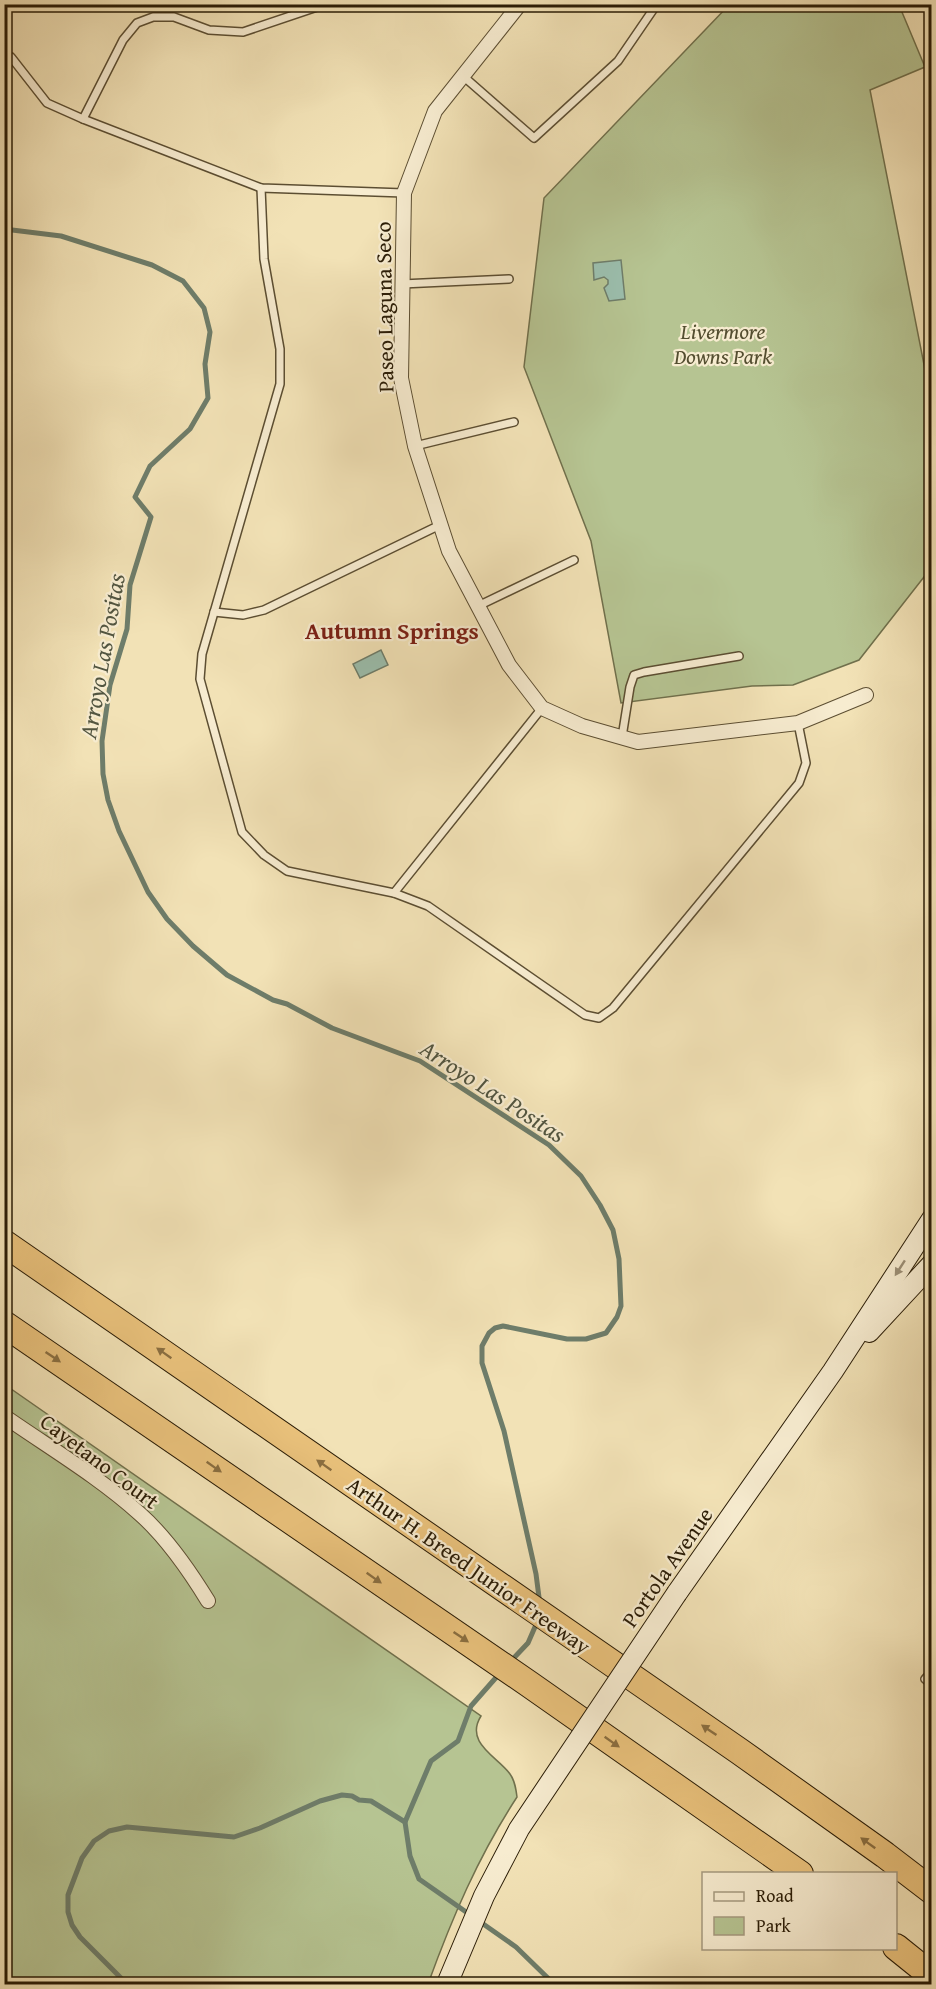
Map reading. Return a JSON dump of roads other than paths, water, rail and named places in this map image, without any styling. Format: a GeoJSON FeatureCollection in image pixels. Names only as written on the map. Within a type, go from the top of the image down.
{"type":"FeatureCollection","features":[{"type":"Feature","properties":{"kind":"highway","name":"Arthur H. Breed Junior Freeway"},"geometry":{"type":"LineString","coordinates":[[4,1243],[813,1803],[932,1891]]}},
{"type":"Feature","properties":{"kind":"highway"},"geometry":{"type":"LineString","coordinates":[[4,1324],[529,1684],[797,1872]]}},
{"type":"Feature","properties":{"kind":"highway"},"geometry":{"type":"LineString","coordinates":[[897,1948],[932,1976]]}},
{"type":"Feature","properties":{"kind":"main road","name":"Portola Avenue"},"geometry":{"type":"LineString","coordinates":[[447,1984],[484,1896],[519,1829],[677,1593],[833,1371],[932,1219]]}},
{"type":"Feature","properties":{"kind":"main road","name":"Portola Avenue"},"geometry":{"type":"LineString","coordinates":[[833,1371],[932,1264]]}},
{"type":"Feature","properties":{"kind":"street","name":"Paseo Laguna Seco"},"geometry":{"type":"LineString","coordinates":[[520,4],[435,111],[404,193],[401,378],[415,446],[449,551],[509,665],[542,708],[582,726],[638,742],[798,723],[866,695]]}},
{"type":"Feature","properties":{"kind":"street","name":"Cayetano Court"},"geometry":{"type":"LineString","coordinates":[[4,1416],[112,1491],[141,1515],[189,1572],[208,1601]]}},
{"type":"Feature","properties":{"kind":"lane"},"geometry":{"type":"LineString","coordinates":[[83,119],[123,40],[137,23],[153,16],[174,16],[209,30],[243,32],[326,4]]}},
{"type":"Feature","properties":{"kind":"lane"},"geometry":{"type":"LineString","coordinates":[[463,76],[534,138],[618,61],[657,4]]}},
{"type":"Feature","properties":{"kind":"lane"},"geometry":{"type":"LineString","coordinates":[[11,57],[47,103],[261,188],[404,193]]}},
{"type":"Feature","properties":{"kind":"lane"},"geometry":{"type":"LineString","coordinates":[[261,188],[264,259],[280,349],[280,384],[202,654],[200,679],[242,832],[264,855],[287,871],[394,893],[428,906],[585,1015],[598,1018],[613,1008],[799,783],[806,763],[798,723]]}},
{"type":"Feature","properties":{"kind":"lane"},"geometry":{"type":"LineString","coordinates":[[402,284],[509,279]]}},
{"type":"Feature","properties":{"kind":"lane"},"geometry":{"type":"LineString","coordinates":[[415,446],[514,422]]}},
{"type":"Feature","properties":{"kind":"lane"},"geometry":{"type":"LineString","coordinates":[[214,612],[243,615],[264,610],[440,524]]}},
{"type":"Feature","properties":{"kind":"lane"},"geometry":{"type":"LineString","coordinates":[[478,606],[574,560]]}},
{"type":"Feature","properties":{"kind":"lane"},"geometry":{"type":"LineString","coordinates":[[622,737],[634,675],[740,656]]}},
{"type":"Feature","properties":{"kind":"lane"},"geometry":{"type":"LineString","coordinates":[[394,893],[542,708]]}},
{"type":"Feature","properties":{"kind":"lane"},"geometry":{"type":"LineString","coordinates":[[932,1671],[925,1679],[932,1685]]}},
{"type":"Feature","properties":{"kind":"waterway","name":"Arroyo Las Positas"},"geometry":{"type":"LineString","coordinates":[[4,229],[61,236],[152,265],[183,281],[204,308],[210,332],[205,364],[208,398],[190,429],[150,466],[135,497],[151,517],[130,585],[127,629],[110,685],[102,741],[103,774],[108,800],[119,831],[148,892],[167,919],[193,946],[227,975],[332,1028],[420,1061],[549,1145],[581,1176],[613,1230],[619,1259],[621,1306],[617,1317],[606,1333],[586,1339],[567,1339],[503,1326],[489,1333],[482,1346],[482,1363],[504,1431],[536,1574],[540,1605]]}},
{"type":"Feature","properties":{"kind":"waterway","name":"Arroyo Las Positas"},"geometry":{"type":"LineString","coordinates":[[510,1662],[528,1643],[538,1620]]}},
{"type":"Feature","properties":{"kind":"waterway","name":"Arroyo Las Positas"},"geometry":{"type":"LineString","coordinates":[[500,1673],[471,1706],[458,1741],[431,1761],[405,1822],[410,1856],[419,1879],[516,1947],[554,1984]]}},
{"type":"Feature","properties":{"kind":"waterway"},"geometry":{"type":"LineString","coordinates":[[127,1984],[80,1937],[72,1925],[68,1912],[68,1895],[82,1858],[94,1841],[109,1831],[127,1827],[234,1837],[320,1801],[342,1795],[371,1801],[405,1822]]}},
{"type":"Feature","properties":{"kind":"district","name":"Autumn Springs"},"geometry":{"type":"Point","coordinates":[392,630]}},
{"type":"Feature","properties":{"kind":"park label","name":"Livermore Downs Park"},"geometry":{"type":"Point","coordinates":[723,344]}}]}
